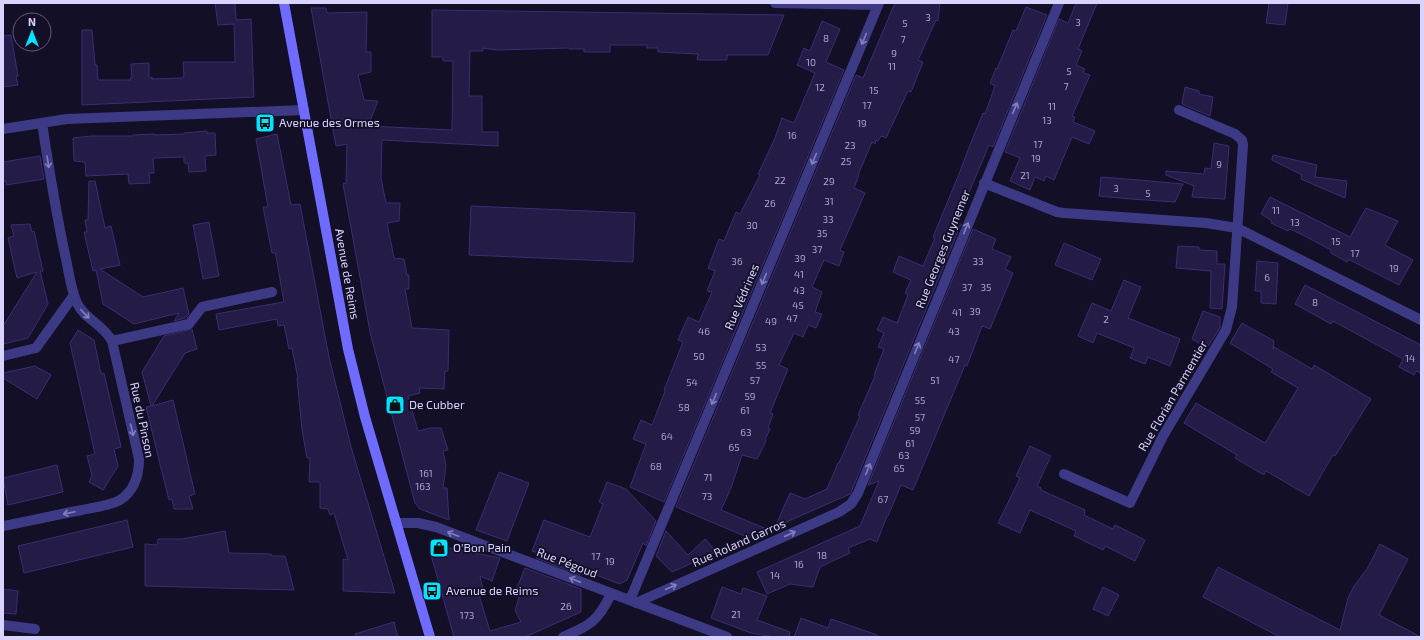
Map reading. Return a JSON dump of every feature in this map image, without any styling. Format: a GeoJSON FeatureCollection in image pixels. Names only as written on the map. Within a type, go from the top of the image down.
{"type":"FeatureCollection","features":[{"type":"Feature","properties":{"kind":"street","name":"Avenue de Reims"},"geometry":{"type":"LineString","coordinates":[[284,3],[348,349],[365,417],[430,637]]}},
{"type":"Feature","properties":{"kind":"street"},"geometry":{"type":"LineString","coordinates":[[774,3],[878,4]]}},
{"type":"Feature","properties":{"kind":"street","name":"Rue Georges Guynemer"},"geometry":{"type":"LineString","coordinates":[[851,504],[858,493],[1059,3]]}},
{"type":"Feature","properties":{"kind":"street","name":"Rue Védrines"},"geometry":{"type":"LineString","coordinates":[[633,602],[878,4]]}},
{"type":"Feature","properties":{"kind":"street"},"geometry":{"type":"LineString","coordinates":[[3,129],[67,119],[304,110]]}},
{"type":"Feature","properties":{"kind":"street","name":"Rue Florian Parmentier"},"geometry":{"type":"LineString","coordinates":[[1064,474],[1130,503],[1170,424],[1226,330],[1232,307],[1243,145],[1242,140],[1235,134],[1179,110]]}},
{"type":"Feature","properties":{"kind":"street","name":"Rue du Pinson"},"geometry":{"type":"LineString","coordinates":[[3,526],[120,500],[131,490],[138,474],[139,459],[112,341],[103,328],[86,316],[74,295],[59,226],[42,123]]}},
{"type":"Feature","properties":{"kind":"street"},"geometry":{"type":"LineString","coordinates":[[984,183],[1058,212],[1206,223],[1237,228],[1421,320]]}},
{"type":"Feature","properties":{"kind":"street"},"geometry":{"type":"LineString","coordinates":[[112,341],[189,324],[202,307],[272,292]]}},
{"type":"Feature","properties":{"kind":"street"},"geometry":{"type":"LineString","coordinates":[[3,356],[36,348],[74,295]]}},
{"type":"Feature","properties":{"kind":"street","name":"Rue Roland Garros"},"geometry":{"type":"LineString","coordinates":[[633,602],[839,512],[851,504]]}},
{"type":"Feature","properties":{"kind":"street","name":"Rue Pégoud"},"geometry":{"type":"LineString","coordinates":[[396,523],[418,523],[436,527],[727,637]]}},
{"type":"Feature","properties":{"kind":"street"},"geometry":{"type":"LineString","coordinates":[[563,637],[590,624],[603,610],[611,594]]}},
{"type":"Feature","properties":{"kind":"street"},"geometry":{"type":"LineString","coordinates":[[3,625],[35,628]]}},
{"type":"Feature","properties":{"kind":"building"},"geometry":{"type":"Polygon","coordinates":[[[215,3],[235,3],[236,20],[251,19],[254,97],[82,105],[82,30],[92,30],[98,80],[131,80],[131,64],[149,63],[149,78],[182,78],[184,76],[183,62],[235,62],[234,24],[218,25],[215,3]]]}},
{"type":"Feature","properties":{"kind":"building"},"geometry":{"type":"Polygon","coordinates":[[[895,3],[940,3],[938,21],[936,20],[918,60],[923,62],[911,92],[908,91],[886,138],[881,136],[878,141],[876,140],[875,144],[872,142],[858,175],[854,188],[865,193],[840,250],[844,252],[839,266],[824,260],[812,287],[822,292],[815,312],[822,314],[816,328],[808,325],[803,337],[794,333],[779,365],[788,369],[770,413],[773,414],[768,428],[770,429],[765,440],[766,441],[757,459],[742,455],[731,488],[721,510],[769,530],[749,538],[676,507],[856,75],[863,78],[895,3]]]}},
{"type":"Feature","properties":{"kind":"building"},"geometry":{"type":"Polygon","coordinates":[[[1076,3],[1097,3],[1078,49],[1082,51],[1076,65],[1085,69],[1083,73],[1090,75],[1072,116],[1075,117],[1073,122],[1095,131],[1089,144],[1072,137],[1054,180],[1046,176],[1044,181],[1035,177],[1030,190],[1010,181],[1020,158],[1005,152],[1059,19],[1068,23],[1076,3]]]}},
{"type":"Feature","properties":{"kind":"building"},"geometry":{"type":"Polygon","coordinates":[[[1269,3],[1288,3],[1285,25],[1266,23],[1269,3]]]}},
{"type":"Feature","properties":{"kind":"building"},"geometry":{"type":"Polygon","coordinates":[[[1026,7],[1047,15],[993,147],[989,145],[965,202],[957,223],[961,224],[852,490],[850,494],[775,527],[790,493],[805,499],[827,489],[860,416],[858,415],[875,376],[874,375],[884,349],[878,347],[884,333],[877,330],[883,317],[897,323],[908,295],[905,293],[911,280],[893,272],[899,256],[923,266],[935,238],[933,237],[983,113],[985,114],[995,86],[990,83],[1013,30],[1016,31],[1026,7]]]}},
{"type":"Feature","properties":{"kind":"building"},"geometry":{"type":"Polygon","coordinates":[[[311,8],[326,8],[327,13],[367,12],[366,52],[371,52],[371,72],[358,75],[364,100],[378,101],[368,126],[452,130],[453,61],[443,61],[443,57],[432,57],[432,10],[784,15],[768,55],[727,55],[727,60],[697,60],[698,54],[658,52],[658,48],[647,48],[647,45],[610,45],[610,52],[584,52],[584,49],[569,48],[497,50],[483,48],[483,51],[470,51],[469,96],[482,96],[482,132],[498,132],[498,146],[382,140],[381,178],[386,203],[400,203],[399,221],[387,223],[394,258],[404,259],[407,275],[409,275],[409,289],[405,289],[412,328],[449,330],[448,371],[445,371],[444,389],[419,388],[420,393],[408,396],[418,431],[431,428],[441,428],[448,450],[443,451],[446,466],[443,488],[447,488],[449,520],[420,509],[415,503],[370,332],[343,184],[346,183],[347,144],[336,146],[311,8]]]}},
{"type":"Feature","properties":{"kind":"building"},"geometry":{"type":"Polygon","coordinates":[[[822,21],[840,29],[826,62],[844,70],[664,502],[630,487],[646,444],[633,439],[641,420],[652,425],[683,342],[678,340],[688,317],[699,322],[712,292],[707,291],[715,271],[708,268],[719,239],[724,241],[736,212],[740,214],[760,175],[758,174],[775,138],[782,118],[794,123],[815,73],[797,65],[804,48],[810,51],[822,21]]]}},
{"type":"Feature","properties":{"kind":"building"},"geometry":{"type":"Polygon","coordinates":[[[11,35],[12,52],[14,52],[18,85],[3,87],[3,36],[11,35]]]}},
{"type":"Feature","properties":{"kind":"building"},"geometry":{"type":"Polygon","coordinates":[[[1185,87],[1199,91],[1199,94],[1213,97],[1210,116],[1182,104],[1185,87]]]}},
{"type":"Feature","properties":{"kind":"building"},"geometry":{"type":"Polygon","coordinates":[[[207,131],[207,133],[215,133],[216,155],[205,156],[206,171],[189,172],[188,163],[184,163],[184,157],[155,158],[153,159],[154,173],[149,173],[150,183],[129,184],[128,174],[86,176],[85,162],[74,161],[73,138],[91,136],[184,134],[207,131]]]}},
{"type":"Feature","properties":{"kind":"building"},"geometry":{"type":"Polygon","coordinates":[[[277,134],[291,205],[300,204],[329,357],[351,447],[395,593],[343,591],[343,559],[348,560],[334,513],[330,515],[328,509],[320,508],[320,482],[309,482],[310,458],[307,458],[302,430],[298,378],[292,348],[289,349],[284,325],[278,326],[277,319],[219,330],[216,314],[284,302],[276,256],[275,253],[272,253],[263,207],[268,207],[256,139],[277,134]]]}},
{"type":"Feature","properties":{"kind":"building"},"geometry":{"type":"Polygon","coordinates":[[[1214,143],[1229,146],[1225,199],[1192,197],[1194,186],[1166,175],[1166,171],[1204,174],[1205,168],[1211,169],[1214,143]]]}},
{"type":"Feature","properties":{"kind":"building"},"geometry":{"type":"Polygon","coordinates":[[[1273,155],[1317,165],[1315,177],[1347,181],[1345,198],[1301,179],[1302,175],[1272,160],[1273,155]]]}},
{"type":"Feature","properties":{"kind":"building"},"geometry":{"type":"Polygon","coordinates":[[[40,156],[44,179],[6,185],[6,181],[3,181],[3,162],[40,156]]]}},
{"type":"Feature","properties":{"kind":"building"},"geometry":{"type":"Polygon","coordinates":[[[1101,177],[1183,184],[1175,202],[1131,199],[1099,196],[1101,177]]]}},
{"type":"Feature","properties":{"kind":"building"},"geometry":{"type":"Polygon","coordinates":[[[89,181],[95,181],[105,228],[111,226],[120,265],[100,269],[143,297],[183,288],[189,314],[185,318],[174,321],[179,313],[134,324],[103,304],[96,270],[93,271],[84,232],[87,232],[85,220],[88,220],[89,181]]]}},
{"type":"Feature","properties":{"kind":"building"},"geometry":{"type":"Polygon","coordinates":[[[1270,197],[1350,237],[1366,208],[1398,221],[1385,245],[1413,260],[1399,285],[1350,260],[1347,262],[1331,253],[1331,250],[1301,234],[1289,229],[1288,231],[1271,223],[1272,221],[1261,214],[1270,197]]]}},
{"type":"Feature","properties":{"kind":"building"},"geometry":{"type":"Polygon","coordinates":[[[471,206],[635,213],[633,262],[469,255],[471,206]]]}},
{"type":"Feature","properties":{"kind":"building"},"geometry":{"type":"Polygon","coordinates":[[[209,222],[219,276],[203,279],[193,225],[209,222]]]}},
{"type":"Feature","properties":{"kind":"building"},"geometry":{"type":"Polygon","coordinates":[[[30,224],[32,232],[34,231],[43,271],[40,271],[48,304],[28,338],[3,344],[3,326],[37,272],[17,278],[8,238],[14,236],[11,225],[30,224]]]}},
{"type":"Feature","properties":{"kind":"building"},"geometry":{"type":"Polygon","coordinates":[[[973,229],[996,239],[992,249],[1011,257],[1005,269],[1013,273],[990,329],[982,326],[967,366],[965,365],[913,490],[901,485],[877,542],[870,539],[848,548],[850,553],[820,567],[813,587],[790,584],[767,594],[757,572],[860,526],[879,481],[868,485],[973,229]]]}},
{"type":"Feature","properties":{"kind":"building"},"geometry":{"type":"Polygon","coordinates":[[[1064,243],[1101,259],[1092,280],[1055,265],[1064,243]]]}},
{"type":"Feature","properties":{"kind":"building"},"geometry":{"type":"Polygon","coordinates":[[[1178,246],[1199,247],[1199,250],[1217,251],[1217,264],[1225,264],[1222,309],[1210,308],[1211,271],[1176,268],[1178,246]]]}},
{"type":"Feature","properties":{"kind":"building"},"geometry":{"type":"Polygon","coordinates":[[[1257,261],[1278,263],[1276,304],[1261,303],[1261,291],[1255,291],[1257,261]]]}},
{"type":"Feature","properties":{"kind":"building"},"geometry":{"type":"Polygon","coordinates":[[[1124,280],[1141,287],[1128,318],[1180,339],[1170,366],[1148,357],[1145,364],[1130,358],[1134,348],[1097,333],[1093,343],[1078,336],[1092,303],[1111,311],[1124,280]]]}},
{"type":"Feature","properties":{"kind":"building"},"geometry":{"type":"Polygon","coordinates":[[[1305,285],[1421,345],[1421,373],[1416,371],[1414,375],[1399,367],[1403,359],[1333,321],[1331,324],[1295,304],[1305,285]]]}},
{"type":"Feature","properties":{"kind":"building"},"geometry":{"type":"Polygon","coordinates":[[[1203,311],[1220,317],[1220,328],[1207,348],[1192,339],[1203,311]]]}},
{"type":"Feature","properties":{"kind":"building"},"geometry":{"type":"Polygon","coordinates":[[[1242,323],[1274,341],[1273,349],[1274,347],[1312,369],[1314,365],[1371,399],[1335,456],[1333,455],[1309,496],[1266,471],[1264,475],[1235,458],[1237,455],[1184,423],[1196,403],[1265,443],[1298,388],[1271,372],[1273,369],[1230,343],[1242,323]]]}},
{"type":"Feature","properties":{"kind":"building"},"geometry":{"type":"Polygon","coordinates":[[[192,329],[197,349],[185,353],[152,406],[173,400],[195,494],[189,496],[193,509],[174,509],[172,499],[169,500],[146,407],[151,406],[142,372],[164,336],[192,329]]]}},
{"type":"Feature","properties":{"kind":"building"},"geometry":{"type":"Polygon","coordinates":[[[78,330],[94,340],[101,374],[104,373],[121,447],[114,449],[118,466],[103,490],[89,482],[92,475],[87,456],[95,454],[70,343],[78,330]]]}},
{"type":"Feature","properties":{"kind":"building"},"geometry":{"type":"Polygon","coordinates":[[[35,366],[51,375],[37,399],[3,378],[3,373],[35,366]]]}},
{"type":"Feature","properties":{"kind":"building"},"geometry":{"type":"Polygon","coordinates":[[[1030,446],[1051,456],[1037,486],[1041,488],[1041,490],[1085,510],[1084,515],[1113,529],[1115,525],[1145,540],[1135,561],[1105,546],[1103,550],[1074,536],[1076,531],[1030,510],[1020,533],[998,523],[1020,478],[1016,476],[1030,446]]]}},
{"type":"Feature","properties":{"kind":"building"},"geometry":{"type":"Polygon","coordinates":[[[57,465],[63,492],[8,505],[3,478],[57,465]]]}},
{"type":"Feature","properties":{"kind":"building"},"geometry":{"type":"Polygon","coordinates":[[[499,472],[529,483],[507,541],[476,530],[499,472]]]}},
{"type":"Feature","properties":{"kind":"building"},"geometry":{"type":"Polygon","coordinates":[[[607,482],[626,489],[656,521],[646,546],[643,543],[627,580],[620,584],[580,569],[580,575],[536,558],[538,553],[532,551],[544,520],[590,537],[603,504],[599,502],[607,482]]]}},
{"type":"Feature","properties":{"kind":"building"},"geometry":{"type":"Polygon","coordinates":[[[127,520],[133,547],[24,573],[18,546],[127,520]]]}},
{"type":"Feature","properties":{"kind":"building"},"geometry":{"type":"Polygon","coordinates":[[[225,531],[229,553],[271,554],[272,556],[285,556],[294,590],[145,586],[145,544],[157,545],[158,539],[182,539],[225,531]]]}},
{"type":"Feature","properties":{"kind":"building"},"geometry":{"type":"Polygon","coordinates":[[[666,531],[688,555],[705,539],[717,552],[672,572],[656,556],[666,531]]]}},
{"type":"Feature","properties":{"kind":"building"},"geometry":{"type":"Polygon","coordinates":[[[1380,544],[1408,559],[1379,615],[1421,637],[1280,637],[1203,597],[1218,567],[1340,630],[1348,598],[1354,586],[1367,569],[1380,544]]]}},
{"type":"Feature","properties":{"kind":"building"},"geometry":{"type":"Polygon","coordinates":[[[440,546],[500,558],[492,581],[480,576],[484,594],[479,595],[490,631],[521,622],[515,610],[521,592],[516,590],[525,568],[581,589],[581,612],[525,637],[454,637],[431,555],[440,546]]]}},
{"type":"Feature","properties":{"kind":"building"},"geometry":{"type":"Polygon","coordinates":[[[722,587],[741,594],[743,588],[767,596],[757,620],[790,632],[789,637],[774,637],[751,633],[711,618],[722,587]]]}},
{"type":"Feature","properties":{"kind":"building"},"geometry":{"type":"Polygon","coordinates":[[[1103,587],[1119,595],[1108,616],[1093,609],[1103,587]]]}},
{"type":"Feature","properties":{"kind":"building"},"geometry":{"type":"Polygon","coordinates":[[[3,589],[18,591],[16,614],[3,613],[3,589]]]}},
{"type":"Feature","properties":{"kind":"building"},"geometry":{"type":"Polygon","coordinates":[[[801,618],[828,628],[831,619],[877,635],[877,637],[794,637],[801,618]]]}},
{"type":"Feature","properties":{"kind":"building"},"geometry":{"type":"Polygon","coordinates":[[[394,622],[398,637],[356,637],[355,634],[394,622]]]}},
{"type":"Feature","properties":{"kind":"place","name":"Avenue des Ormes"},"geometry":{"type":"Point","coordinates":[265,123]}},
{"type":"Feature","properties":{"kind":"place","name":"De Cubber"},"geometry":{"type":"Point","coordinates":[395,405]}},
{"type":"Feature","properties":{"kind":"place","name":"O'Bon Pain"},"geometry":{"type":"Point","coordinates":[439,548]}},
{"type":"Feature","properties":{"kind":"place","name":"Avenue de Reims"},"geometry":{"type":"Point","coordinates":[432,591]}}]}
